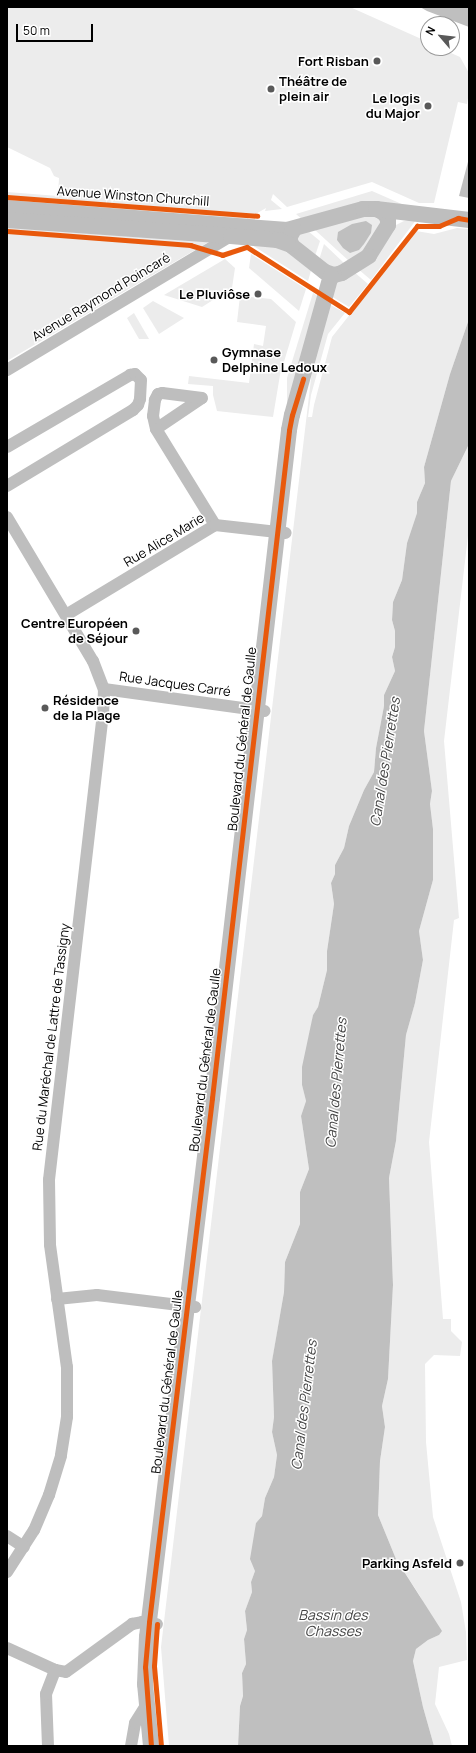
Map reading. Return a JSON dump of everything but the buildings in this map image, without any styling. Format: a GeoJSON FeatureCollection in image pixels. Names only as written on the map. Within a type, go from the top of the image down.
{"type":"FeatureCollection","features":[{"type":"Feature","properties":{"kind":"street","name":"Avenue Winston Churchill"},"geometry":{"type":"LineString","coordinates":[[7,208],[277,229],[294,229],[354,211],[376,209],[421,215]]}},
{"type":"Feature","properties":{"kind":"street"},"geometry":{"type":"LineString","coordinates":[[376,209],[386,215],[388,225]]}},
{"type":"Feature","properties":{"kind":"street"},"geometry":{"type":"LineString","coordinates":[[7,220],[277,240],[292,246],[331,275],[342,273],[369,256],[388,225],[400,218],[421,215],[469,220]]}},
{"type":"Feature","properties":{"kind":"street"},"geometry":{"type":"LineString","coordinates":[[292,246],[289,238],[294,229]]}},
{"type":"Feature","properties":{"kind":"street","name":"Avenue Raymond Poincaré"},"geometry":{"type":"LineString","coordinates":[[7,370],[231,236]]}},
{"type":"Feature","properties":{"kind":"street","name":"Boulevard du Général de Gaulle"},"geometry":{"type":"LineString","coordinates":[[151,1746],[145,1667],[153,1623],[282,533],[303,379],[331,275]]}},
{"type":"Feature","properties":{"kind":"street"},"geometry":{"type":"LineString","coordinates":[[7,447],[130,375],[135,374],[141,380],[140,399],[138,405],[133,410],[7,486]]}},
{"type":"Feature","properties":{"kind":"street"},"geometry":{"type":"LineString","coordinates":[[156,429],[215,525]]}},
{"type":"Feature","properties":{"kind":"street","name":"Rue du Maréchal de Lattre de Tassigny"},"geometry":{"type":"LineString","coordinates":[[7,517],[95,665],[104,689],[103,713],[51,1161],[49,1193],[50,1238],[68,1378],[66,1425],[61,1456],[53,1484],[42,1513],[24,1547],[7,1572]]}},
{"type":"Feature","properties":{"kind":"street","name":"Rue Alice Marie"},"geometry":{"type":"LineString","coordinates":[[66,615],[215,525],[282,533]]}},
{"type":"Feature","properties":{"kind":"street","name":"Rue Jacques Carré"},"geometry":{"type":"LineString","coordinates":[[104,689],[261,710]]}},
{"type":"Feature","properties":{"kind":"street"},"geometry":{"type":"LineString","coordinates":[[57,1299],[97,1295],[191,1306]]}},
{"type":"Feature","properties":{"kind":"street"},"geometry":{"type":"LineString","coordinates":[[7,1536],[24,1547]]}},
{"type":"Feature","properties":{"kind":"street"},"geometry":{"type":"LineString","coordinates":[[7,1648],[62,1672],[70,1670],[127,1626],[136,1622],[153,1623]]}},
{"type":"Feature","properties":{"kind":"street","name":"Boulevard du Général de Gaulle"},"geometry":{"type":"LineString","coordinates":[[153,1623],[154,1671],[161,1746]]}},
{"type":"Feature","properties":{"kind":"street"},"geometry":{"type":"LineString","coordinates":[[48,1746],[46,1694],[55,1670]]}},
{"type":"Feature","properties":{"kind":"street"},"geometry":{"type":"LineString","coordinates":[[131,1746],[135,1722],[147,1704]]}},
{"type":"Feature","properties":{"kind":"shaded area"},"geometry":{"type":"Polygon","coordinates":[[[7,7],[350,7],[420,38],[420,56],[460,57],[469,73],[469,92],[467,104],[458,102],[434,203],[419,203],[372,182],[287,207],[273,194],[271,200],[282,209],[265,211],[266,208],[7,361],[7,192],[58,196],[59,178],[54,176],[50,168],[7,147],[7,7]]]}},
{"type":"Feature","properties":{"kind":"shaded area"},"geometry":{"type":"Polygon","coordinates":[[[372,191],[404,205],[304,221],[296,214],[372,191]]]}},
{"type":"Feature","properties":{"kind":"shaded area"},"geometry":{"type":"Polygon","coordinates":[[[360,216],[375,216],[379,218],[381,224],[367,248],[349,261],[315,230],[360,216]]]}},
{"type":"Feature","properties":{"kind":"shaded area"},"geometry":{"type":"Polygon","coordinates":[[[416,220],[371,280],[358,269],[396,225],[404,221],[416,220]]]}},
{"type":"Feature","properties":{"kind":"shaded area"},"geometry":{"type":"Polygon","coordinates":[[[457,228],[469,229],[469,319],[450,374],[424,467],[425,483],[417,502],[417,513],[407,543],[402,580],[393,602],[392,620],[395,631],[395,647],[392,657],[395,671],[384,695],[384,706],[376,748],[374,772],[364,790],[349,826],[344,848],[335,865],[335,874],[331,883],[334,904],[327,951],[327,970],[318,1007],[313,1015],[302,1085],[306,1101],[301,1116],[309,1169],[300,1192],[300,1224],[285,1262],[284,1292],[272,1362],[274,1417],[272,1432],[277,1455],[274,1477],[265,1498],[262,1516],[256,1523],[255,1571],[251,1582],[252,1592],[245,1611],[247,1630],[244,1639],[246,1664],[242,1673],[243,1696],[240,1706],[238,1746],[169,1746],[161,1647],[313,362],[329,304],[345,313],[328,334],[311,395],[308,417],[312,417],[332,337],[416,231],[434,234],[457,228]]]}},
{"type":"Feature","properties":{"kind":"shaded area"},"geometry":{"type":"Polygon","coordinates":[[[308,231],[320,241],[315,256],[298,243],[297,238],[300,234],[308,231]]]}},
{"type":"Feature","properties":{"kind":"shaded area"},"geometry":{"type":"Polygon","coordinates":[[[276,243],[312,267],[308,281],[252,245],[276,243]]]}},
{"type":"Feature","properties":{"kind":"shaded area"},"geometry":{"type":"Polygon","coordinates":[[[324,244],[345,264],[333,269],[319,260],[324,244]]]}},
{"type":"Feature","properties":{"kind":"shaded area"},"geometry":{"type":"Polygon","coordinates":[[[251,254],[306,289],[299,311],[249,268],[251,254]]]}},
{"type":"Feature","properties":{"kind":"shaded area"},"geometry":{"type":"Polygon","coordinates":[[[225,259],[235,268],[232,288],[202,307],[164,295],[225,259]]]}},
{"type":"Feature","properties":{"kind":"shaded area"},"geometry":{"type":"Polygon","coordinates":[[[353,271],[368,284],[349,307],[331,296],[335,283],[353,271]]]}},
{"type":"Feature","properties":{"kind":"shaded area"},"geometry":{"type":"Polygon","coordinates":[[[313,293],[319,297],[287,406],[287,378],[313,293]]]}},
{"type":"Feature","properties":{"kind":"shaded area"},"geometry":{"type":"Polygon","coordinates":[[[240,296],[271,299],[296,322],[280,375],[273,417],[217,411],[213,395],[213,386],[188,384],[189,376],[249,383],[254,344],[263,346],[266,326],[237,322],[240,296]]]}},
{"type":"Feature","properties":{"kind":"shaded area"},"geometry":{"type":"Polygon","coordinates":[[[153,301],[184,318],[159,334],[143,308],[153,301]]]}},
{"type":"Feature","properties":{"kind":"shaded area"},"geometry":{"type":"Polygon","coordinates":[[[134,313],[149,339],[139,339],[127,318],[134,313]]]}},
{"type":"Feature","properties":{"kind":"shaded area"},"geometry":{"type":"Polygon","coordinates":[[[469,444],[469,527],[444,741],[459,918],[454,920],[429,1142],[443,1319],[451,1319],[451,1331],[462,1342],[460,1356],[434,1355],[425,1364],[426,1442],[433,1517],[461,1602],[466,1632],[467,1660],[439,1667],[435,1704],[449,1734],[452,1746],[434,1746],[423,1707],[413,1661],[416,1649],[428,1640],[439,1635],[420,1596],[396,1559],[378,1515],[380,1461],[385,1427],[382,1406],[388,1379],[393,1285],[389,1178],[396,1141],[406,1035],[415,1003],[423,960],[419,931],[433,880],[433,829],[430,804],[432,791],[424,731],[451,481],[469,444]]]}},
{"type":"Feature","properties":{"kind":"water"},"geometry":{"type":"Polygon","coordinates":[[[420,7],[469,7],[469,27],[460,24],[460,16],[440,16],[420,7]]]}},
{"type":"Feature","properties":{"kind":"water"},"geometry":{"type":"Polygon","coordinates":[[[469,158],[469,198],[459,196],[469,158]]]}},
{"type":"Feature","properties":{"kind":"water"},"geometry":{"type":"Polygon","coordinates":[[[366,221],[372,225],[371,233],[359,250],[350,253],[343,248],[337,240],[338,232],[352,224],[366,221]]]}},
{"type":"Feature","properties":{"kind":"water","name":"Bassin des Chasses"},"geometry":{"type":"Polygon","coordinates":[[[469,319],[469,444],[451,481],[424,731],[432,791],[430,804],[433,829],[433,880],[419,931],[423,960],[415,1003],[406,1035],[396,1141],[389,1178],[393,1285],[388,1379],[382,1406],[385,1427],[380,1461],[378,1515],[396,1559],[442,1631],[439,1635],[428,1640],[416,1649],[413,1661],[423,1707],[434,1746],[238,1746],[240,1706],[243,1696],[242,1673],[246,1664],[244,1639],[247,1630],[245,1611],[252,1592],[251,1582],[255,1571],[250,1559],[256,1523],[262,1516],[265,1498],[274,1477],[277,1455],[272,1432],[274,1417],[272,1361],[284,1292],[285,1262],[300,1224],[300,1192],[309,1169],[301,1116],[306,1101],[302,1085],[302,1067],[313,1015],[318,1007],[327,970],[327,951],[334,904],[331,883],[335,874],[335,865],[344,848],[349,826],[364,790],[374,772],[376,748],[384,706],[384,695],[395,671],[392,657],[395,647],[395,631],[392,620],[393,602],[402,580],[407,543],[417,513],[417,502],[425,483],[424,467],[450,374],[469,319]]]}},
{"type":"Feature","properties":{"kind":"cycle path"},"geometry":{"type":"LineString","coordinates":[[7,197],[257,216]]}},
{"type":"Feature","properties":{"kind":"cycle path"},"geometry":{"type":"LineString","coordinates":[[7,231],[190,245],[222,255],[247,247],[349,312],[417,226],[439,226],[458,218],[469,220]]}},
{"type":"Feature","properties":{"kind":"cycle path"},"geometry":{"type":"LineString","coordinates":[[151,1746],[145,1667],[149,1622],[212,1098],[289,430],[303,379]]}},
{"type":"Feature","properties":{"kind":"cycle path"},"geometry":{"type":"LineString","coordinates":[[157,1624],[154,1666],[161,1746]]}},
{"type":"Feature","properties":{"kind":"place","name":"Fort Risban"},"geometry":{"type":"Point","coordinates":[377,61]}},
{"type":"Feature","properties":{"kind":"place","name":"Théâtre de plein air"},"geometry":{"type":"Point","coordinates":[271,89]}},
{"type":"Feature","properties":{"kind":"place","name":"Le logis du Major"},"geometry":{"type":"Point","coordinates":[428,106]}},
{"type":"Feature","properties":{"kind":"place","name":"Le Pluviôse"},"geometry":{"type":"Point","coordinates":[258,294]}},
{"type":"Feature","properties":{"kind":"place","name":"Gymnase Delphine Ledoux"},"geometry":{"type":"Point","coordinates":[214,360]}},
{"type":"Feature","properties":{"kind":"place","name":"Centre Européen de Séjour"},"geometry":{"type":"Point","coordinates":[136,631]}},
{"type":"Feature","properties":{"kind":"place","name":"Résidence de la Plage"},"geometry":{"type":"Point","coordinates":[45,708]}},
{"type":"Feature","properties":{"kind":"place","name":"Parking Asfeld"},"geometry":{"type":"Point","coordinates":[460,1563]}},
{"type":"Feature","properties":{"kind":"water label","name":"Canal des Pierrettes"},"geometry":{"type":"Point","coordinates":[385,762]}},
{"type":"Feature","properties":{"kind":"water label","name":"Canal des Pierrettes"},"geometry":{"type":"Point","coordinates":[336,1083]}},
{"type":"Feature","properties":{"kind":"water label","name":"Canal des Pierrettes"},"geometry":{"type":"Point","coordinates":[304,1405]}}]}
